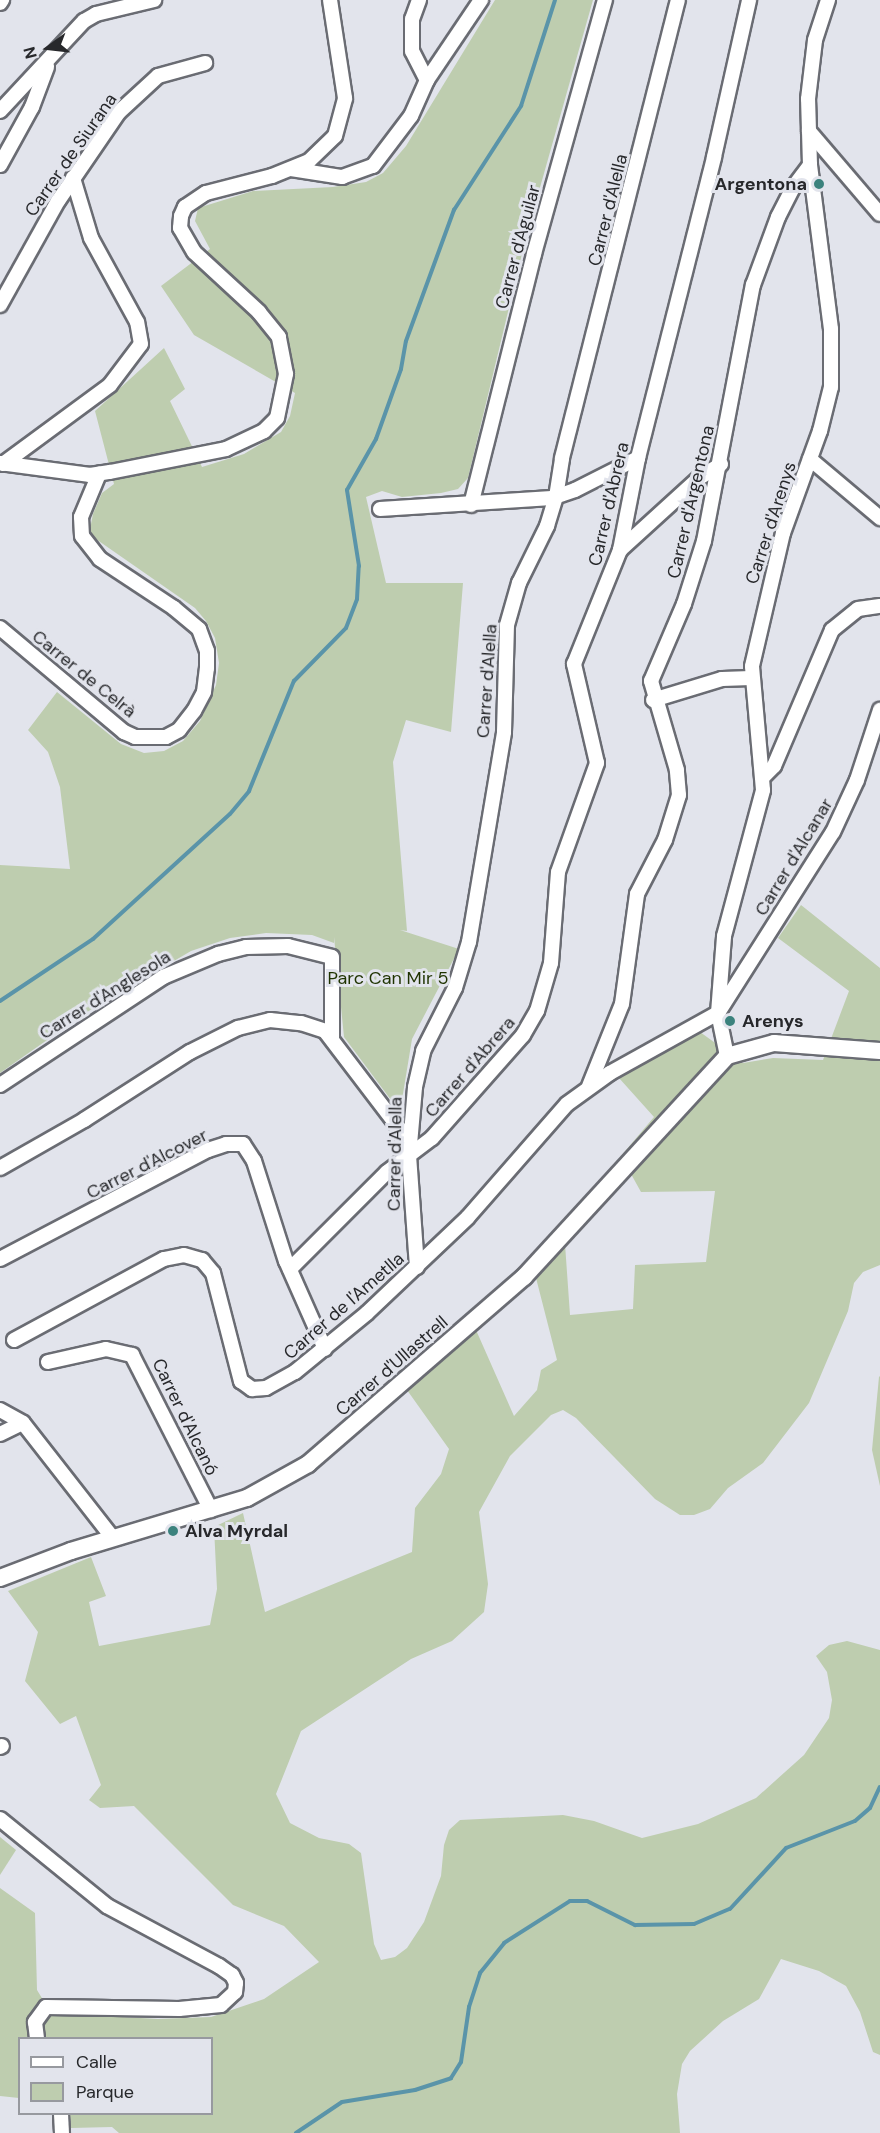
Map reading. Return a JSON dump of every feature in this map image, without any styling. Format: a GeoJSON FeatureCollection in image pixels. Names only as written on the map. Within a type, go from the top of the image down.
{"type":"FeatureCollection","features":[{"type":"Feature","properties":{"kind":"street"},"geometry":{"type":"LineString","coordinates":[[0,111],[84,21],[96,14],[154,0]]}},
{"type":"Feature","properties":{"kind":"street"},"geometry":{"type":"LineString","coordinates":[[1,464],[99,474],[226,449],[264,431],[277,418],[286,374],[279,337],[259,312],[194,252],[180,228],[181,216],[185,207],[206,193],[291,169],[329,145],[344,113],[330,0]]}},
{"type":"Feature","properties":{"kind":"street"},"geometry":{"type":"LineString","coordinates":[[419,0],[412,19],[412,51],[428,80]]}},
{"type":"Feature","properties":{"kind":"street"},"geometry":{"type":"LineString","coordinates":[[291,169],[342,177],[373,166],[411,116],[428,80],[481,0]]}},
{"type":"Feature","properties":{"kind":"street","name":"Carrer d'Aguilar"},"geometry":{"type":"LineString","coordinates":[[471,505],[534,254],[605,0]]}},
{"type":"Feature","properties":{"kind":"street","name":"Carrer d'Alella"},"geometry":{"type":"LineString","coordinates":[[417,1267],[409,1156],[415,1087],[423,1050],[455,988],[469,942],[504,732],[507,625],[519,583],[547,526],[556,497],[562,458],[678,0]]}},
{"type":"Feature","properties":{"kind":"street","name":"Carrer d'Abrera"},"geometry":{"type":"LineString","coordinates":[[290,1269],[458,1110],[523,1035],[537,1011],[551,963],[558,872],[597,762],[574,664],[620,550],[638,458],[714,157],[749,0]]}},
{"type":"Feature","properties":{"kind":"street","name":"Carrer d'Arenys"},"geometry":{"type":"LineString","coordinates":[[727,1056],[718,1013],[724,936],[758,819],[764,776],[751,678],[776,558],[829,400],[832,348],[810,165],[809,131],[812,56],[828,0]]}},
{"type":"Feature","properties":{"kind":"street"},"geometry":{"type":"LineString","coordinates":[[0,165],[32,106],[48,62]]}},
{"type":"Feature","properties":{"kind":"street","name":"Carrer de Siurana"},"geometry":{"type":"LineString","coordinates":[[0,305],[74,178],[119,112],[142,87],[169,71],[205,63]]}},
{"type":"Feature","properties":{"kind":"street"},"geometry":{"type":"LineString","coordinates":[[809,131],[880,214]]}},
{"type":"Feature","properties":{"kind":"street","name":"Carrer d'Argentona"},"geometry":{"type":"LineString","coordinates":[[589,1086],[622,1004],[637,894],[665,840],[679,795],[674,757],[653,700],[653,674],[691,586],[721,464],[753,285],[778,217],[792,189],[810,165]]}},
{"type":"Feature","properties":{"kind":"street"},"geometry":{"type":"LineString","coordinates":[[1,464],[110,385],[141,344],[137,322],[91,238],[74,178]]}},
{"type":"Feature","properties":{"kind":"street"},"geometry":{"type":"LineString","coordinates":[[380,509],[471,505],[556,497],[638,458]]}},
{"type":"Feature","properties":{"kind":"street"},"geometry":{"type":"LineString","coordinates":[[810,459],[880,518]]}},
{"type":"Feature","properties":{"kind":"street"},"geometry":{"type":"LineString","coordinates":[[620,550],[699,478],[721,464]]}},
{"type":"Feature","properties":{"kind":"street","name":"Carrer de Celrà"},"geometry":{"type":"LineString","coordinates":[[0,628],[124,732],[135,737],[166,737],[179,730],[194,711],[204,692],[207,668],[207,651],[199,629],[174,608],[100,559],[82,536],[81,517],[99,474]]}},
{"type":"Feature","properties":{"kind":"street"},"geometry":{"type":"LineString","coordinates":[[764,776],[774,766],[832,630],[858,609],[880,606]]}},
{"type":"Feature","properties":{"kind":"street"},"geometry":{"type":"LineString","coordinates":[[653,700],[722,680],[751,678]]}},
{"type":"Feature","properties":{"kind":"street","name":"Carrer d'Alcanar"},"geometry":{"type":"LineString","coordinates":[[718,1013],[833,832],[857,780],[880,710]]}},
{"type":"Feature","properties":{"kind":"street","name":"Carrer d'Anglesola"},"geometry":{"type":"LineString","coordinates":[[0,1085],[163,977],[218,954],[246,947],[288,946],[332,957],[332,1038]]}},
{"type":"Feature","properties":{"kind":"street","name":"Carrer de l'Ametlla"},"geometry":{"type":"LineString","coordinates":[[14,1340],[164,1259],[184,1255],[202,1260],[213,1273],[233,1360],[246,1386],[258,1389],[274,1385],[325,1349],[417,1267],[468,1217],[567,1104],[589,1086],[718,1013]]}},
{"type":"Feature","properties":{"kind":"street"},"geometry":{"type":"LineString","coordinates":[[0,1168],[84,1120],[190,1052],[257,1021],[285,1020],[314,1026],[332,1038],[399,1128],[409,1156]]}},
{"type":"Feature","properties":{"kind":"street"},"geometry":{"type":"LineString","coordinates":[[727,1056],[741,1049],[774,1043],[880,1051]]}},
{"type":"Feature","properties":{"kind":"street","name":"Carrer d'Ullastrell"},"geometry":{"type":"LineString","coordinates":[[0,1578],[113,1538],[211,1510],[263,1491],[308,1464],[507,1292],[727,1056]]}},
{"type":"Feature","properties":{"kind":"street","name":"Carrer d'Alcover"},"geometry":{"type":"LineString","coordinates":[[0,1259],[208,1150],[234,1143],[243,1144],[254,1161],[290,1269],[325,1349]]}},
{"type":"Feature","properties":{"kind":"street","name":"Carrer d'Alcanó"},"geometry":{"type":"LineString","coordinates":[[48,1362],[106,1349],[132,1355],[211,1510]]}},
{"type":"Feature","properties":{"kind":"street"},"geometry":{"type":"LineString","coordinates":[[0,1410],[23,1423],[113,1538]]}},
{"type":"Feature","properties":{"kind":"street"},"geometry":{"type":"LineString","coordinates":[[0,1434],[23,1423]]}},
{"type":"Feature","properties":{"kind":"street"},"geometry":{"type":"LineString","coordinates":[[0,1819],[107,1906],[219,1966],[232,1975],[236,1983],[235,1992],[221,2005],[179,2009],[46,2007],[35,2022],[37,2037]]}},
{"type":"Feature","properties":{"kind":"street"},"geometry":{"type":"LineString","coordinates":[[61,2115],[62,2133]]}},
{"type":"Feature","properties":{"kind":"green space","name":"Parc Can Mir 5"},"geometry":{"type":"Polygon","coordinates":[[[495,0],[593,0],[526,237],[468,478],[458,489],[441,493],[402,497],[382,491],[366,497],[386,583],[463,583],[451,732],[406,720],[393,762],[407,931],[400,930],[459,949],[412,1039],[400,1112],[344,1037],[334,937],[334,943],[312,935],[266,933],[230,938],[191,951],[87,1012],[0,1073],[0,865],[70,869],[60,787],[48,752],[28,730],[57,692],[121,744],[144,753],[164,751],[183,741],[200,721],[216,685],[219,663],[215,638],[206,621],[195,608],[93,537],[90,529],[93,514],[102,493],[114,484],[95,411],[164,348],[185,389],[170,401],[202,467],[244,454],[281,432],[290,416],[295,393],[194,335],[161,286],[210,249],[195,221],[198,208],[253,191],[333,187],[366,182],[383,173],[406,146],[495,0]]]}},
{"type":"Feature","properties":{"kind":"green space"},"geometry":{"type":"Polygon","coordinates":[[[801,905],[880,968],[880,1265],[863,1272],[854,1283],[848,1311],[809,1403],[763,1463],[728,1488],[710,1509],[694,1515],[680,1515],[655,1499],[576,1418],[563,1410],[551,1415],[510,1456],[479,1512],[488,1584],[484,1612],[452,1641],[411,1659],[301,1731],[276,1794],[290,1823],[319,1838],[349,1844],[361,1853],[374,1944],[381,1960],[395,1957],[407,1948],[424,1922],[441,1876],[444,1845],[449,1830],[460,1820],[563,1815],[594,1821],[642,1838],[698,1824],[756,1798],[804,1755],[829,1718],[832,1700],[827,1672],[816,1656],[829,1645],[847,1641],[880,1650],[880,2055],[873,2052],[860,2012],[846,1986],[819,1971],[781,1959],[759,1999],[723,2021],[690,2051],[682,2064],[677,2094],[680,2133],[119,2133],[112,2127],[71,2128],[70,2115],[213,2115],[213,2037],[18,2037],[18,2098],[0,2096],[0,1888],[35,1913],[37,1990],[51,2013],[158,2019],[211,2017],[264,1999],[319,1962],[284,1926],[233,1905],[134,1806],[100,1808],[89,1800],[101,1785],[76,1716],[60,1724],[25,1681],[38,1632],[8,1591],[91,1557],[106,1596],[89,1602],[99,1646],[210,1625],[217,1589],[214,1527],[243,1513],[265,1612],[412,1552],[415,1508],[441,1474],[449,1449],[407,1390],[476,1330],[514,1416],[537,1390],[541,1370],[557,1360],[536,1278],[565,1244],[570,1315],[633,1309],[635,1265],[706,1262],[715,1191],[641,1192],[621,1156],[654,1117],[619,1078],[700,1032],[743,1063],[773,1058],[823,1060],[849,991],[778,938],[801,905]]]}},
{"type":"Feature","properties":{"kind":"green space"},"geometry":{"type":"Polygon","coordinates":[[[880,1376],[880,1486],[872,1450],[880,1376]]]}},
{"type":"Feature","properties":{"kind":"green space"},"geometry":{"type":"Polygon","coordinates":[[[0,1837],[16,1850],[0,1875],[0,1837]]]}},
{"type":"Feature","properties":{"kind":"waterway"},"geometry":{"type":"LineString","coordinates":[[0,1001],[93,939],[230,814],[249,791],[294,681],[346,628],[357,599],[359,566],[347,490],[376,439],[401,369],[406,341],[454,210],[521,106],[555,0]]}},
{"type":"Feature","properties":{"kind":"waterway"},"geometry":{"type":"LineString","coordinates":[[296,2133],[342,2102],[415,2090],[451,2078],[461,2062],[469,2007],[480,1973],[504,1943],[570,1901],[587,1901],[635,1925],[694,1924],[730,1909],[786,1848],[855,1821],[870,1808],[880,1787]]}},
{"type":"Feature","properties":{"kind":"place","name":"Argentona"},"geometry":{"type":"Point","coordinates":[819,184]}},
{"type":"Feature","properties":{"kind":"place","name":"Arenys"},"geometry":{"type":"Point","coordinates":[730,1021]}},
{"type":"Feature","properties":{"kind":"place","name":"Alva Myrdal"},"geometry":{"type":"Point","coordinates":[173,1531]}}]}
